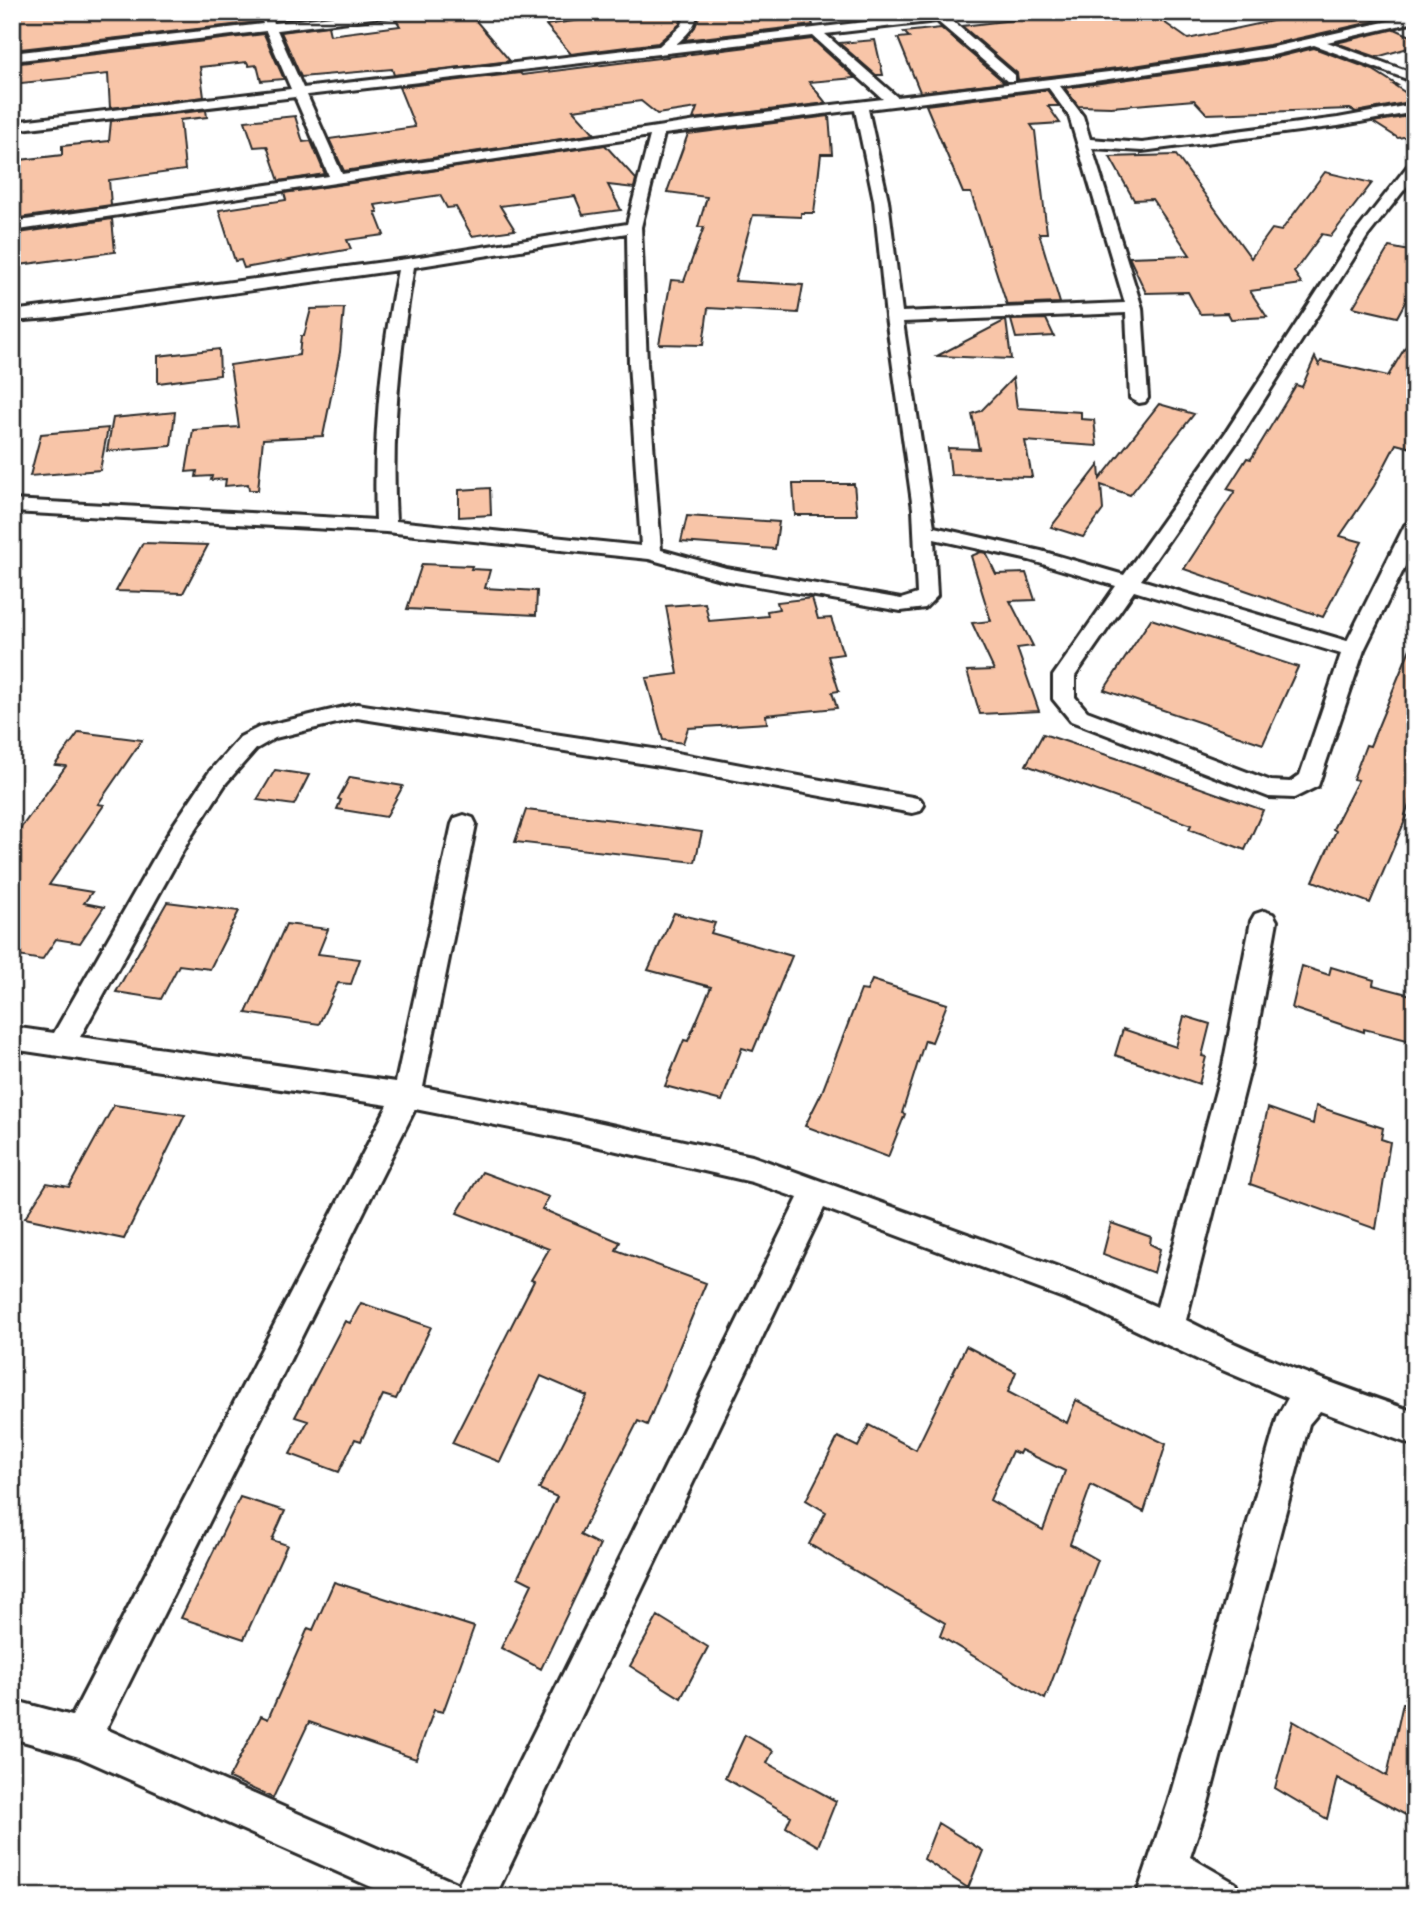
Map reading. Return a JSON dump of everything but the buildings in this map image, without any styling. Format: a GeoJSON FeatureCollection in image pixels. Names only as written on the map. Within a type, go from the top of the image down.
{"type":"FeatureCollection","features":[{"type":"Feature","properties":{"kind":"street"},"geometry":{"type":"LineString","coordinates":[[263,12],[337,177]]}},
{"type":"Feature","properties":{"kind":"street"},"geometry":{"type":"LineString","coordinates":[[12,57],[397,12]]}},
{"type":"Feature","properties":{"kind":"street"},"geometry":{"type":"LineString","coordinates":[[665,47],[682,33],[692,18],[692,12]]}},
{"type":"Feature","properties":{"kind":"street"},"geometry":{"type":"LineString","coordinates":[[12,126],[815,31],[830,25],[941,18],[983,12]]}},
{"type":"Feature","properties":{"kind":"street"},"geometry":{"type":"LineString","coordinates":[[941,18],[1011,78]]}},
{"type":"Feature","properties":{"kind":"street"},"geometry":{"type":"LineString","coordinates":[[12,226],[658,131],[892,100],[1052,84],[1316,42],[1415,18]]}},
{"type":"Feature","properties":{"kind":"street"},"geometry":{"type":"LineString","coordinates":[[815,31],[892,100]]}},
{"type":"Feature","properties":{"kind":"street"},"geometry":{"type":"LineString","coordinates":[[1316,42],[1415,78]]}},
{"type":"Feature","properties":{"kind":"street"},"geometry":{"type":"LineString","coordinates":[[1052,84],[1076,116],[1134,308],[1139,398]]}},
{"type":"Feature","properties":{"kind":"street"},"geometry":{"type":"LineString","coordinates":[[12,506],[386,526],[651,553],[724,574],[901,605],[918,603],[927,596],[925,531],[894,317],[881,201],[860,104]]}},
{"type":"Feature","properties":{"kind":"street"},"geometry":{"type":"LineString","coordinates":[[1085,143],[1142,148],[1338,122],[1415,108]]}},
{"type":"Feature","properties":{"kind":"street"},"geometry":{"type":"LineString","coordinates":[[651,553],[638,363],[634,227],[658,131]]}},
{"type":"Feature","properties":{"kind":"street"},"geometry":{"type":"LineString","coordinates":[[1415,166],[1361,235],[1234,433],[1064,676],[1064,699],[1079,716],[1269,789],[1294,790],[1310,780],[1353,650],[1415,525]]}},
{"type":"Feature","properties":{"kind":"street"},"geometry":{"type":"LineString","coordinates":[[12,316],[65,312],[407,264],[634,227]]}},
{"type":"Feature","properties":{"kind":"street"},"geometry":{"type":"LineString","coordinates":[[386,526],[383,458],[395,326],[407,264]]}},
{"type":"Feature","properties":{"kind":"street"},"geometry":{"type":"LineString","coordinates":[[894,317],[1134,308]]}},
{"type":"Feature","properties":{"kind":"street"},"geometry":{"type":"LineString","coordinates":[[925,531],[1034,555],[1353,650]]}},
{"type":"Feature","properties":{"kind":"street"},"geometry":{"type":"LineString","coordinates":[[61,1045],[188,822],[218,777],[248,743],[268,732],[357,711],[666,759],[912,805]]}},
{"type":"Feature","properties":{"kind":"street"},"geometry":{"type":"LineString","coordinates":[[82,1738],[407,1096],[464,824]]}},
{"type":"Feature","properties":{"kind":"street"},"geometry":{"type":"LineString","coordinates":[[1168,1327],[1237,1065],[1264,921]]}},
{"type":"Feature","properties":{"kind":"street"},"geometry":{"type":"LineString","coordinates":[[12,1038],[407,1096],[556,1125],[752,1170],[1100,1297],[1210,1349],[1314,1393],[1415,1429]]}},
{"type":"Feature","properties":{"kind":"street"},"geometry":{"type":"LineString","coordinates":[[474,1897],[816,1192]]}},
{"type":"Feature","properties":{"kind":"street"},"geometry":{"type":"LineString","coordinates":[[1220,1897],[1161,1882],[1188,1802],[1295,1416],[1314,1393]]}},
{"type":"Feature","properties":{"kind":"street"},"geometry":{"type":"LineString","coordinates":[[12,1719],[82,1738],[442,1897]]}}]}
